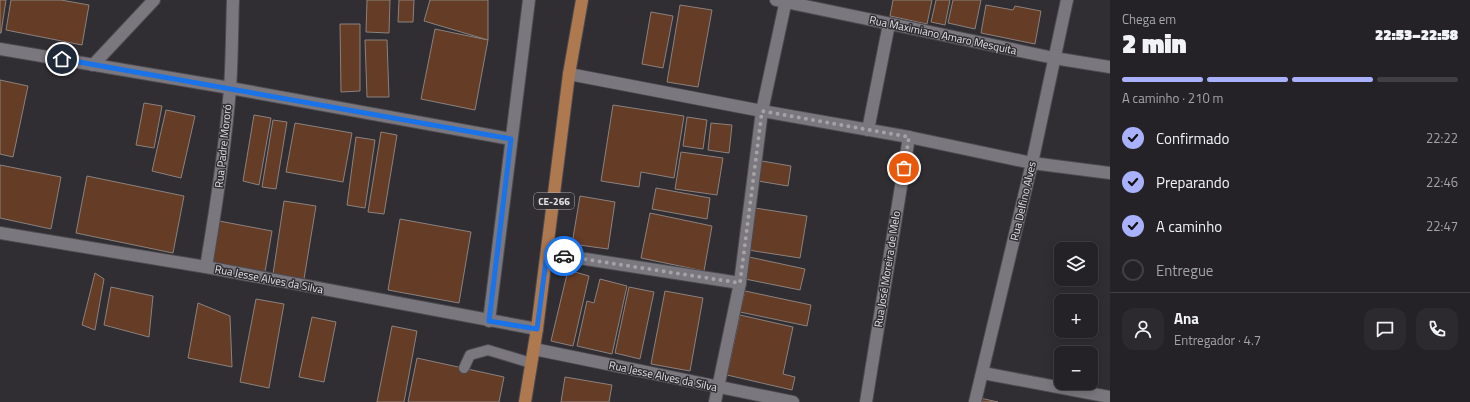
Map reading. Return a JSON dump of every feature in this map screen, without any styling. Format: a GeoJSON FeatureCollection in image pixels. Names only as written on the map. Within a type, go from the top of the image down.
{"type":"FeatureCollection","features":[{"type":"Feature","properties":{"kind":"main road","name":"CE-266"},"geometry":{"type":"LineString","coordinates":[[525,402],[537,329],[569,74],[582,0]]}},
{"type":"Feature","properties":{"kind":"street"},"geometry":{"type":"LineString","coordinates":[[93,65],[154,0]]}},
{"type":"Feature","properties":{"kind":"street","name":"Rua Padre Mororó"},"geometry":{"type":"LineString","coordinates":[[206,267],[218,192],[230,88],[233,0]]}},
{"type":"Feature","properties":{"kind":"street"},"geometry":{"type":"LineString","coordinates":[[489,321],[529,0]]}},
{"type":"Feature","properties":{"kind":"street","name":"Rua Delfino Alves"},"geometry":{"type":"LineString","coordinates":[[975,402],[1032,163],[1068,0]]}},
{"type":"Feature","properties":{"kind":"street"},"geometry":{"type":"LineString","coordinates":[[715,402],[740,283],[762,111],[782,1]]}},
{"type":"Feature","properties":{"kind":"street","name":"Rua Maximiano Amaro Mesquita"},"geometry":{"type":"LineString","coordinates":[[782,1],[1054,58],[1110,68]]}},
{"type":"Feature","properties":{"kind":"street"},"geometry":{"type":"LineString","coordinates":[[868,130],[889,24]]}},
{"type":"Feature","properties":{"kind":"street"},"geometry":{"type":"LineString","coordinates":[[0,49],[230,88],[511,139]]}},
{"type":"Feature","properties":{"kind":"street"},"geometry":{"type":"LineString","coordinates":[[569,74],[762,111],[909,137],[1032,163],[1110,174]]}},
{"type":"Feature","properties":{"kind":"street","name":"Rua José Moreira de Melo"},"geometry":{"type":"LineString","coordinates":[[866,402],[909,137]]}},
{"type":"Feature","properties":{"kind":"street","name":"Rua Jesse Alves da Silva"},"geometry":{"type":"LineString","coordinates":[[0,233],[206,267],[537,329]]}},
{"type":"Feature","properties":{"kind":"street"},"geometry":{"type":"LineString","coordinates":[[547,253],[740,283]]}},
{"type":"Feature","properties":{"kind":"street","name":"Rua Jesse Alves da Silva"},"geometry":{"type":"LineString","coordinates":[[534,349],[793,402]]}},
{"type":"Feature","properties":{"kind":"street"},"geometry":{"type":"LineString","coordinates":[[983,373],[1110,397]]}},
{"type":"Feature","properties":{"kind":"lane"},"geometry":{"type":"LineString","coordinates":[[464,368],[470,355],[488,350],[531,363]]}},
{"type":"Feature","properties":{"kind":"building"},"geometry":{"type":"Polygon","coordinates":[[[0,0],[6,0],[1,33],[0,33],[0,0]]]}},
{"type":"Feature","properties":{"kind":"building"},"geometry":{"type":"Polygon","coordinates":[[[11,0],[61,0],[89,5],[82,45],[6,30],[11,0]]]}},
{"type":"Feature","properties":{"kind":"building"},"geometry":{"type":"Polygon","coordinates":[[[367,0],[390,0],[389,33],[366,32],[367,0]]]}},
{"type":"Feature","properties":{"kind":"building"},"geometry":{"type":"Polygon","coordinates":[[[399,0],[414,0],[413,22],[398,22],[399,0]]]}},
{"type":"Feature","properties":{"kind":"building"},"geometry":{"type":"Polygon","coordinates":[[[430,0],[488,0],[488,40],[424,21],[430,0]]]}},
{"type":"Feature","properties":{"kind":"building"},"geometry":{"type":"Polygon","coordinates":[[[893,0],[932,0],[927,24],[890,16],[893,0]]]}},
{"type":"Feature","properties":{"kind":"building"},"geometry":{"type":"Polygon","coordinates":[[[936,0],[950,0],[945,25],[931,22],[936,0]]]}},
{"type":"Feature","properties":{"kind":"building"},"geometry":{"type":"Polygon","coordinates":[[[953,0],[981,0],[975,29],[948,23],[953,0]]]}},
{"type":"Feature","properties":{"kind":"building"},"geometry":{"type":"Polygon","coordinates":[[[680,5],[712,10],[698,87],[667,82],[680,5]]]}},
{"type":"Feature","properties":{"kind":"building"},"geometry":{"type":"Polygon","coordinates":[[[986,5],[1013,10],[1015,6],[1041,11],[1035,44],[981,33],[986,5]]]}},
{"type":"Feature","properties":{"kind":"building"},"geometry":{"type":"Polygon","coordinates":[[[651,12],[673,16],[663,68],[642,64],[651,12]]]}},
{"type":"Feature","properties":{"kind":"building"},"geometry":{"type":"Polygon","coordinates":[[[340,24],[360,24],[360,91],[341,92],[340,24]]]}},
{"type":"Feature","properties":{"kind":"building"},"geometry":{"type":"Polygon","coordinates":[[[435,29],[488,40],[475,110],[421,99],[435,29]]]}},
{"type":"Feature","properties":{"kind":"building"},"geometry":{"type":"Polygon","coordinates":[[[365,40],[387,40],[389,97],[367,97],[365,40]]]}},
{"type":"Feature","properties":{"kind":"building"},"geometry":{"type":"Polygon","coordinates":[[[0,80],[28,86],[13,157],[0,154],[0,80]]]}},
{"type":"Feature","properties":{"kind":"building"},"geometry":{"type":"Polygon","coordinates":[[[144,103],[162,106],[154,148],[136,145],[144,103]]]}},
{"type":"Feature","properties":{"kind":"building"},"geometry":{"type":"Polygon","coordinates":[[[613,105],[684,116],[674,178],[641,172],[639,187],[601,181],[613,105]]]}},
{"type":"Feature","properties":{"kind":"building"},"geometry":{"type":"Polygon","coordinates":[[[166,110],[195,116],[181,178],[152,171],[166,110]]]}},
{"type":"Feature","properties":{"kind":"building"},"geometry":{"type":"Polygon","coordinates":[[[254,115],[271,118],[259,185],[243,181],[254,115]]]}},
{"type":"Feature","properties":{"kind":"building"},"geometry":{"type":"Polygon","coordinates":[[[687,117],[707,120],[703,149],[683,146],[687,117]]]}},
{"type":"Feature","properties":{"kind":"building"},"geometry":{"type":"Polygon","coordinates":[[[273,120],[287,122],[276,189],[262,187],[273,120]]]}},
{"type":"Feature","properties":{"kind":"building"},"geometry":{"type":"Polygon","coordinates":[[[295,123],[352,133],[343,182],[286,172],[295,123]]]}},
{"type":"Feature","properties":{"kind":"building"},"geometry":{"type":"Polygon","coordinates":[[[711,123],[732,125],[729,153],[708,150],[711,123]]]}},
{"type":"Feature","properties":{"kind":"building"},"geometry":{"type":"Polygon","coordinates":[[[381,132],[397,135],[384,214],[368,212],[381,132]]]}},
{"type":"Feature","properties":{"kind":"building"},"geometry":{"type":"Polygon","coordinates":[[[356,137],[375,140],[365,208],[347,205],[356,137]]]}},
{"type":"Feature","properties":{"kind":"building"},"geometry":{"type":"Polygon","coordinates":[[[681,152],[723,158],[717,195],[675,189],[681,152]]]}},
{"type":"Feature","properties":{"kind":"building"},"geometry":{"type":"Polygon","coordinates":[[[762,161],[791,166],[788,186],[758,181],[762,161]]]}},
{"type":"Feature","properties":{"kind":"building"},"geometry":{"type":"Polygon","coordinates":[[[0,165],[61,177],[51,229],[0,218],[0,165]]]}},
{"type":"Feature","properties":{"kind":"building"},"geometry":{"type":"Polygon","coordinates":[[[87,176],[184,196],[173,253],[76,233],[87,176]]]}},
{"type":"Feature","properties":{"kind":"building"},"geometry":{"type":"Polygon","coordinates":[[[656,188],[710,198],[707,219],[652,209],[656,188]]]}},
{"type":"Feature","properties":{"kind":"building"},"geometry":{"type":"Polygon","coordinates":[[[580,196],[615,202],[608,249],[572,244],[580,196]]]}},
{"type":"Feature","properties":{"kind":"building"},"geometry":{"type":"Polygon","coordinates":[[[284,201],[316,206],[304,279],[273,274],[284,201]]]}},
{"type":"Feature","properties":{"kind":"building"},"geometry":{"type":"Polygon","coordinates":[[[755,208],[807,216],[800,258],[748,250],[755,208]]]}},
{"type":"Feature","properties":{"kind":"building"},"geometry":{"type":"Polygon","coordinates":[[[650,213],[712,226],[704,271],[641,258],[650,213]]]}},
{"type":"Feature","properties":{"kind":"building"},"geometry":{"type":"Polygon","coordinates":[[[400,219],[471,232],[459,303],[388,290],[400,219]]]}},
{"type":"Feature","properties":{"kind":"building"},"geometry":{"type":"Polygon","coordinates":[[[219,221],[272,231],[265,272],[211,262],[219,221]]]}},
{"type":"Feature","properties":{"kind":"building"},"geometry":{"type":"Polygon","coordinates":[[[749,257],[805,269],[800,290],[745,279],[749,257]]]}},
{"type":"Feature","properties":{"kind":"building"},"geometry":{"type":"Polygon","coordinates":[[[568,270],[589,276],[573,346],[551,341],[568,270]]]}},
{"type":"Feature","properties":{"kind":"building"},"geometry":{"type":"Polygon","coordinates":[[[95,273],[104,279],[95,330],[82,325],[95,273]]]}},
{"type":"Feature","properties":{"kind":"building"},"geometry":{"type":"Polygon","coordinates":[[[600,279],[627,286],[612,354],[577,346],[587,301],[594,303],[600,279]]]}},
{"type":"Feature","properties":{"kind":"building"},"geometry":{"type":"Polygon","coordinates":[[[111,287],[153,296],[149,337],[104,325],[111,287]]]}},
{"type":"Feature","properties":{"kind":"building"},"geometry":{"type":"Polygon","coordinates":[[[629,287],[654,292],[640,359],[615,353],[629,287]]]}},
{"type":"Feature","properties":{"kind":"building"},"geometry":{"type":"Polygon","coordinates":[[[665,291],[703,298],[690,371],[651,364],[665,291]]]}},
{"type":"Feature","properties":{"kind":"building"},"geometry":{"type":"Polygon","coordinates":[[[745,291],[811,305],[807,326],[740,312],[745,291]]]}},
{"type":"Feature","properties":{"kind":"building"},"geometry":{"type":"Polygon","coordinates":[[[256,299],[284,304],[269,388],[240,382],[256,299]]]}},
{"type":"Feature","properties":{"kind":"building"},"geometry":{"type":"Polygon","coordinates":[[[198,303],[230,316],[232,367],[188,358],[198,303]]]}},
{"type":"Feature","properties":{"kind":"building"},"geometry":{"type":"Polygon","coordinates":[[[740,315],[793,327],[783,374],[795,377],[792,390],[727,375],[740,315]]]}},
{"type":"Feature","properties":{"kind":"building"},"geometry":{"type":"Polygon","coordinates":[[[312,317],[336,322],[324,382],[299,377],[312,317]]]}},
{"type":"Feature","properties":{"kind":"building"},"geometry":{"type":"Polygon","coordinates":[[[392,326],[417,331],[404,402],[377,402],[392,326]]]}},
{"type":"Feature","properties":{"kind":"building"},"geometry":{"type":"Polygon","coordinates":[[[417,358],[504,377],[499,402],[408,402],[417,358]]]}},
{"type":"Feature","properties":{"kind":"building"},"geometry":{"type":"Polygon","coordinates":[[[565,377],[612,385],[609,402],[561,402],[565,377]]]}},
{"type":"Feature","properties":{"kind":"building"},"geometry":{"type":"Polygon","coordinates":[[[980,398],[998,402],[979,402],[980,398]]]}},
{"type":"Feature","properties":{"kind":"way so far"},"geometry":{"type":"LineString","coordinates":[[564,256],[740,283],[762,111],[909,137],[904,168]]}},
{"type":"Feature","properties":{"kind":"route"},"geometry":{"type":"LineString","coordinates":[[62,59],[511,139],[489,321],[537,329],[547,253],[564,256]]}}]}
